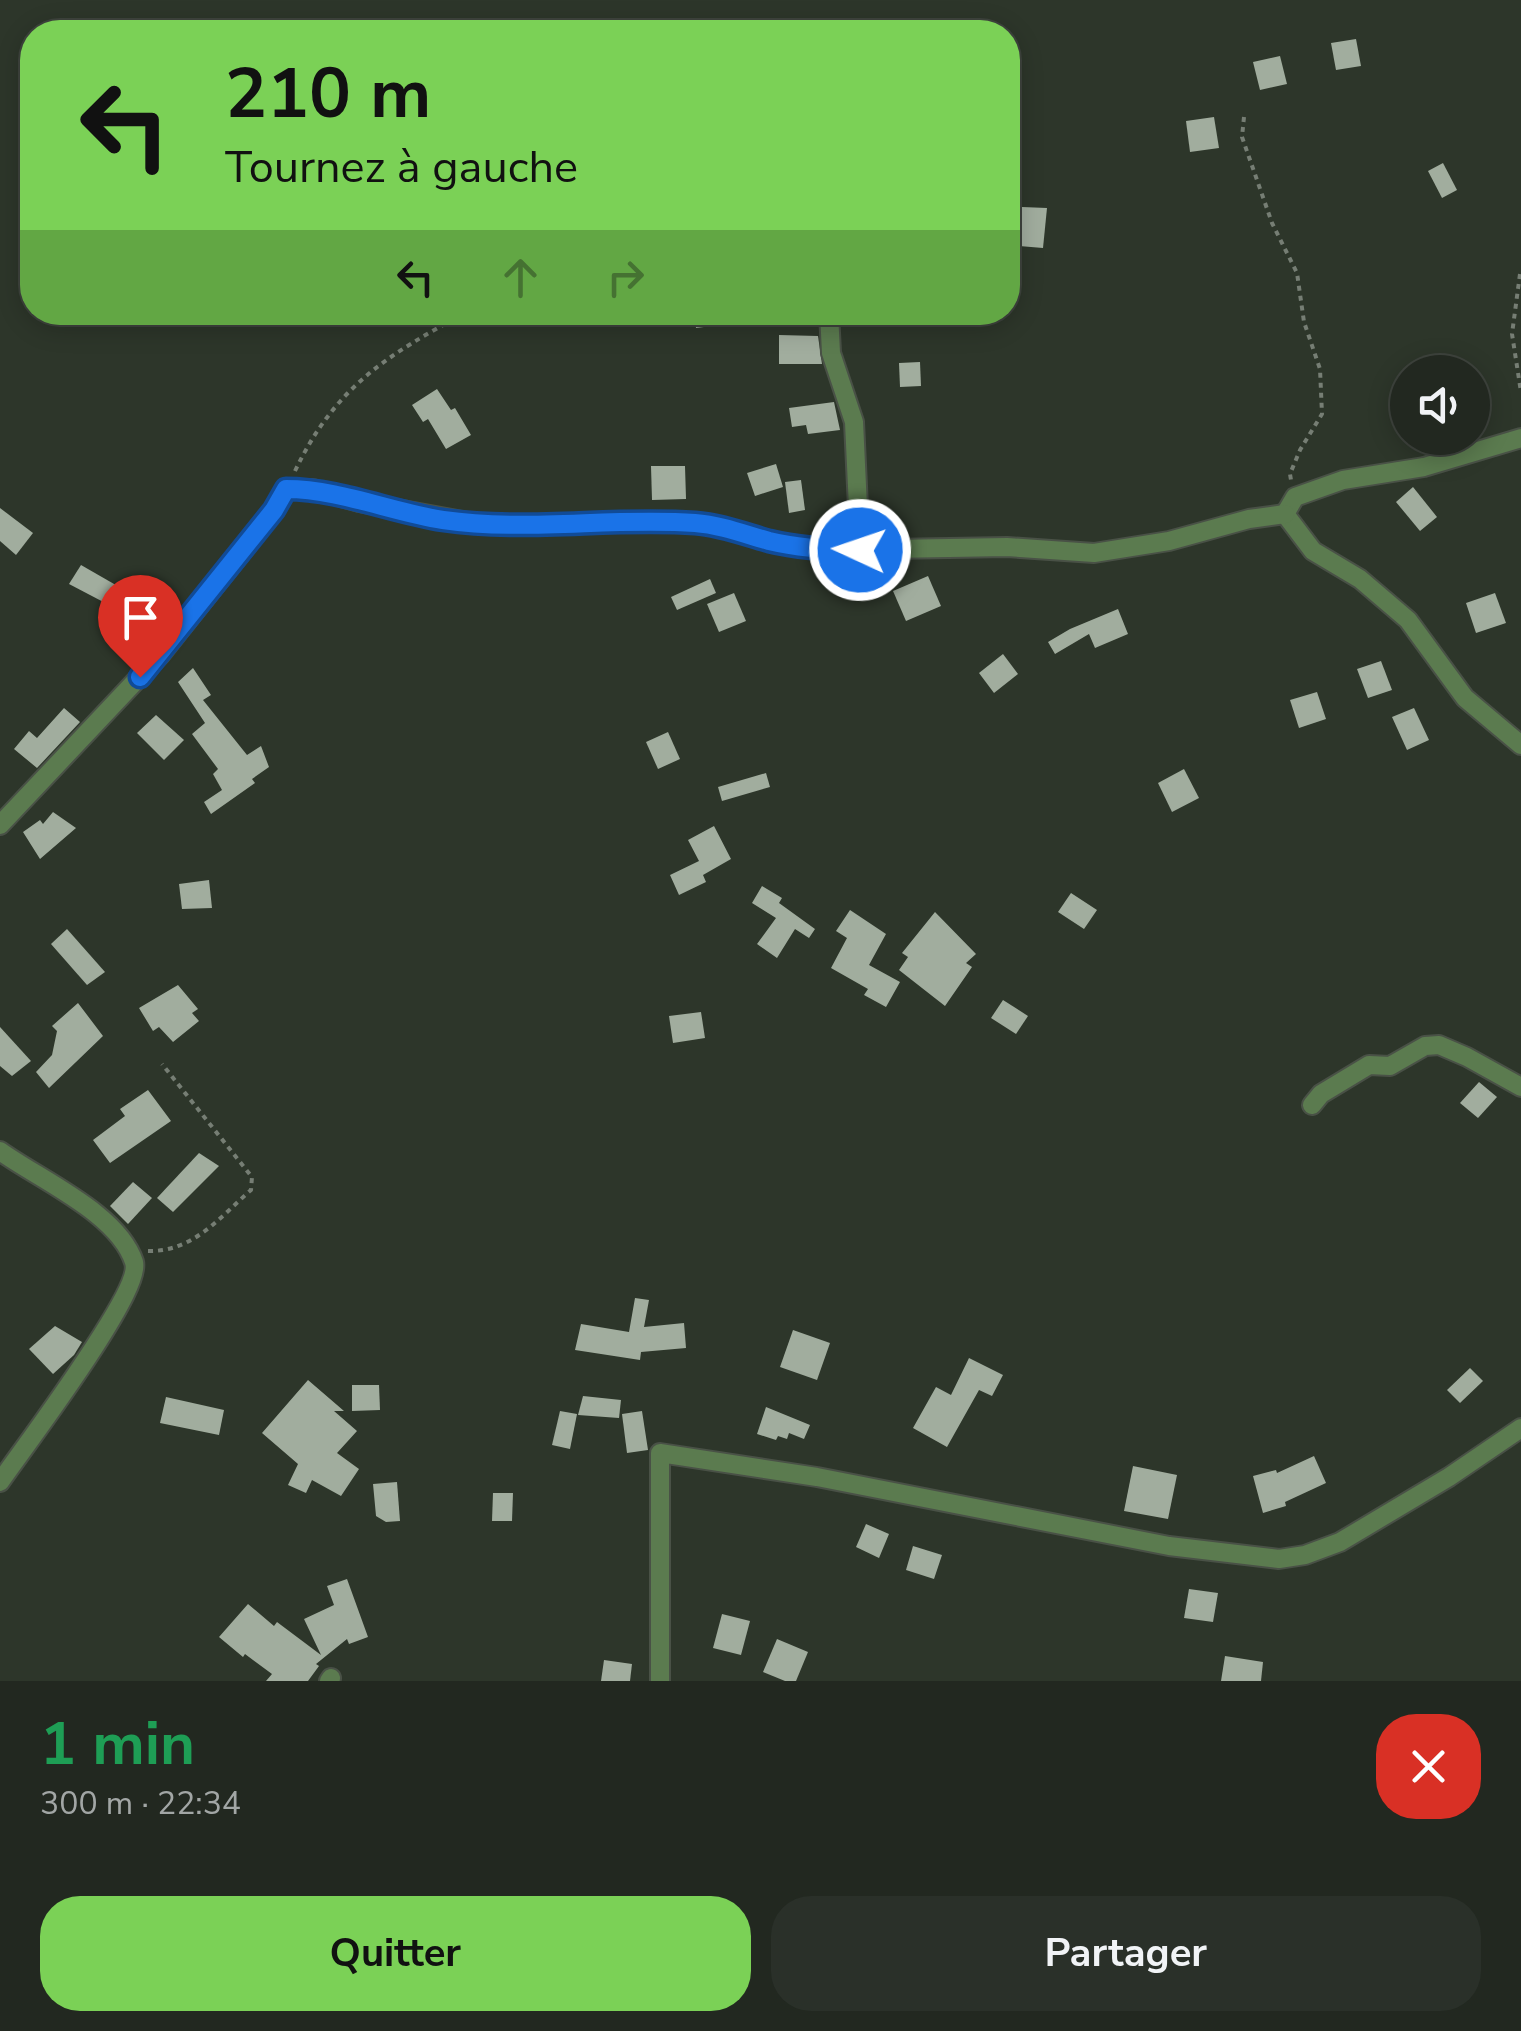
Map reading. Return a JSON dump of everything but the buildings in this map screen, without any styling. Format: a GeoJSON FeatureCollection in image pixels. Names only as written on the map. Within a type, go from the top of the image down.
{"type":"FeatureCollection","features":[{"type":"Feature","properties":{"kind":"street"},"geometry":{"type":"LineString","coordinates":[[830,325],[831,353],[854,422],[860,550]]}},
{"type":"Feature","properties":{"kind":"street"},"geometry":{"type":"LineString","coordinates":[[1285,514],[1295,497],[1343,480],[1424,467],[1521,438]]}},
{"type":"Feature","properties":{"kind":"street"},"geometry":{"type":"LineString","coordinates":[[0,825],[161,654],[274,510],[286,489],[313,489],[390,509],[484,525],[694,523],[773,542],[832,550],[1007,548],[1094,553],[1168,541],[1250,518],[1285,514]]}},
{"type":"Feature","properties":{"kind":"street"},"geometry":{"type":"LineString","coordinates":[[1285,514],[1313,551],[1360,579],[1408,620],[1464,698],[1521,745]]}},
{"type":"Feature","properties":{"kind":"street"},"geometry":{"type":"LineString","coordinates":[[1312,1105],[1321,1094],[1369,1064],[1390,1066],[1424,1046],[1439,1045],[1468,1057],[1521,1087]]}},
{"type":"Feature","properties":{"kind":"street"},"geometry":{"type":"LineString","coordinates":[[0,1151],[99,1216],[128,1251],[135,1269],[105,1331],[0,1482]]}},
{"type":"Feature","properties":{"kind":"street"},"geometry":{"type":"LineString","coordinates":[[660,1681],[660,1454],[818,1478],[1169,1546],[1279,1559],[1306,1555],[1340,1542],[1449,1478],[1521,1428]]}},
{"type":"Feature","properties":{"kind":"path"},"geometry":{"type":"LineString","coordinates":[[1244,117],[1242,137],[1272,222],[1297,273],[1304,322],[1320,369],[1322,414],[1290,474],[1295,497]]}},
{"type":"Feature","properties":{"kind":"path"},"geometry":{"type":"LineString","coordinates":[[1520,274],[1512,334],[1521,392]]}},
{"type":"Feature","properties":{"kind":"path"},"geometry":{"type":"LineString","coordinates":[[286,489],[325,417],[394,352],[443,325]]}},
{"type":"Feature","properties":{"kind":"path"},"geometry":{"type":"LineString","coordinates":[[128,1251],[168,1252],[184,1246],[251,1190],[253,1184],[252,1177],[162,1064]]}},
{"type":"Feature","properties":{"kind":"route"},"geometry":{"type":"LineString","coordinates":[[140,677],[274,510],[286,489],[313,489],[438,519],[484,525],[694,523],[773,542],[860,550]]}}]}
